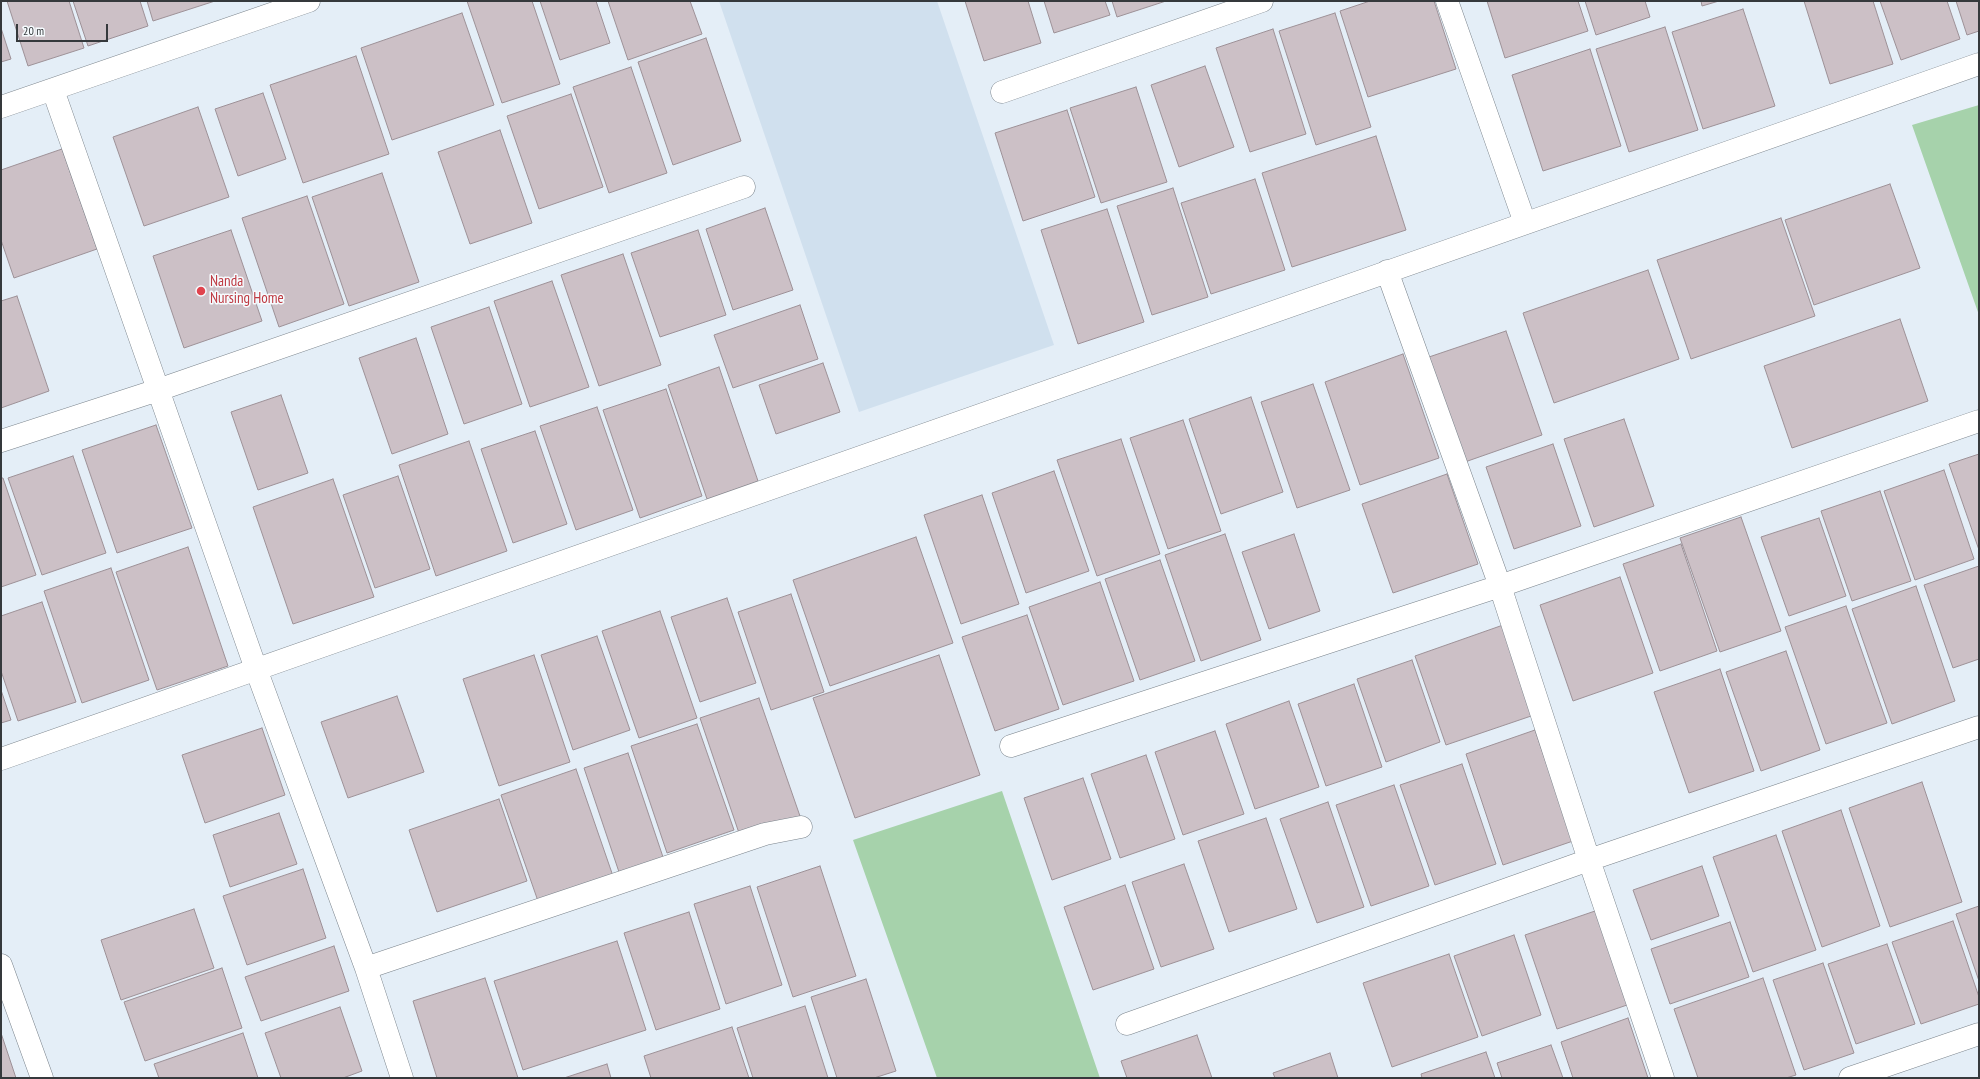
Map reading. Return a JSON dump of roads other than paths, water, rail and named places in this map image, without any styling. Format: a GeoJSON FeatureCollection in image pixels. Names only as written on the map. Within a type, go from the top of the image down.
{"type":"FeatureCollection","features":[{"type":"Feature","properties":{"kind":"street"},"geometry":{"type":"LineString","coordinates":[[1,108],[309,1]]}},
{"type":"Feature","properties":{"kind":"street"},"geometry":{"type":"LineString","coordinates":[[1002,92],[1262,1]]}},
{"type":"Feature","properties":{"kind":"street"},"geometry":{"type":"LineString","coordinates":[[1447,1],[1525,223]]}},
{"type":"Feature","properties":{"kind":"street"},"geometry":{"type":"LineString","coordinates":[[1,759],[1979,64]]}},
{"type":"Feature","properties":{"kind":"street"},"geometry":{"type":"LineString","coordinates":[[53,90],[256,669],[366,968],[402,1078]]}},
{"type":"Feature","properties":{"kind":"street"},"geometry":{"type":"LineString","coordinates":[[1,441],[158,390],[744,187]]}},
{"type":"Feature","properties":{"kind":"street"},"geometry":{"type":"LineString","coordinates":[[1387,272],[1500,586],[1589,860],[1663,1078]]}},
{"type":"Feature","properties":{"kind":"street"},"geometry":{"type":"LineString","coordinates":[[1011,746],[1500,586],[1979,421]]}},
{"type":"Feature","properties":{"kind":"street"},"geometry":{"type":"LineString","coordinates":[[1127,1024],[1589,860],[1979,727]]}},
{"type":"Feature","properties":{"kind":"street"},"geometry":{"type":"LineString","coordinates":[[366,968],[765,834],[801,827]]}},
{"type":"Feature","properties":{"kind":"street"},"geometry":{"type":"LineString","coordinates":[[1,965],[42,1078]]}},
{"type":"Feature","properties":{"kind":"street"},"geometry":{"type":"LineString","coordinates":[[1850,1078],[1979,1034]]}},
{"type":"Feature","properties":{"kind":"place","name":"Nanda Nursing Home"},"geometry":{"type":"Point","coordinates":[201,291]}}]}
